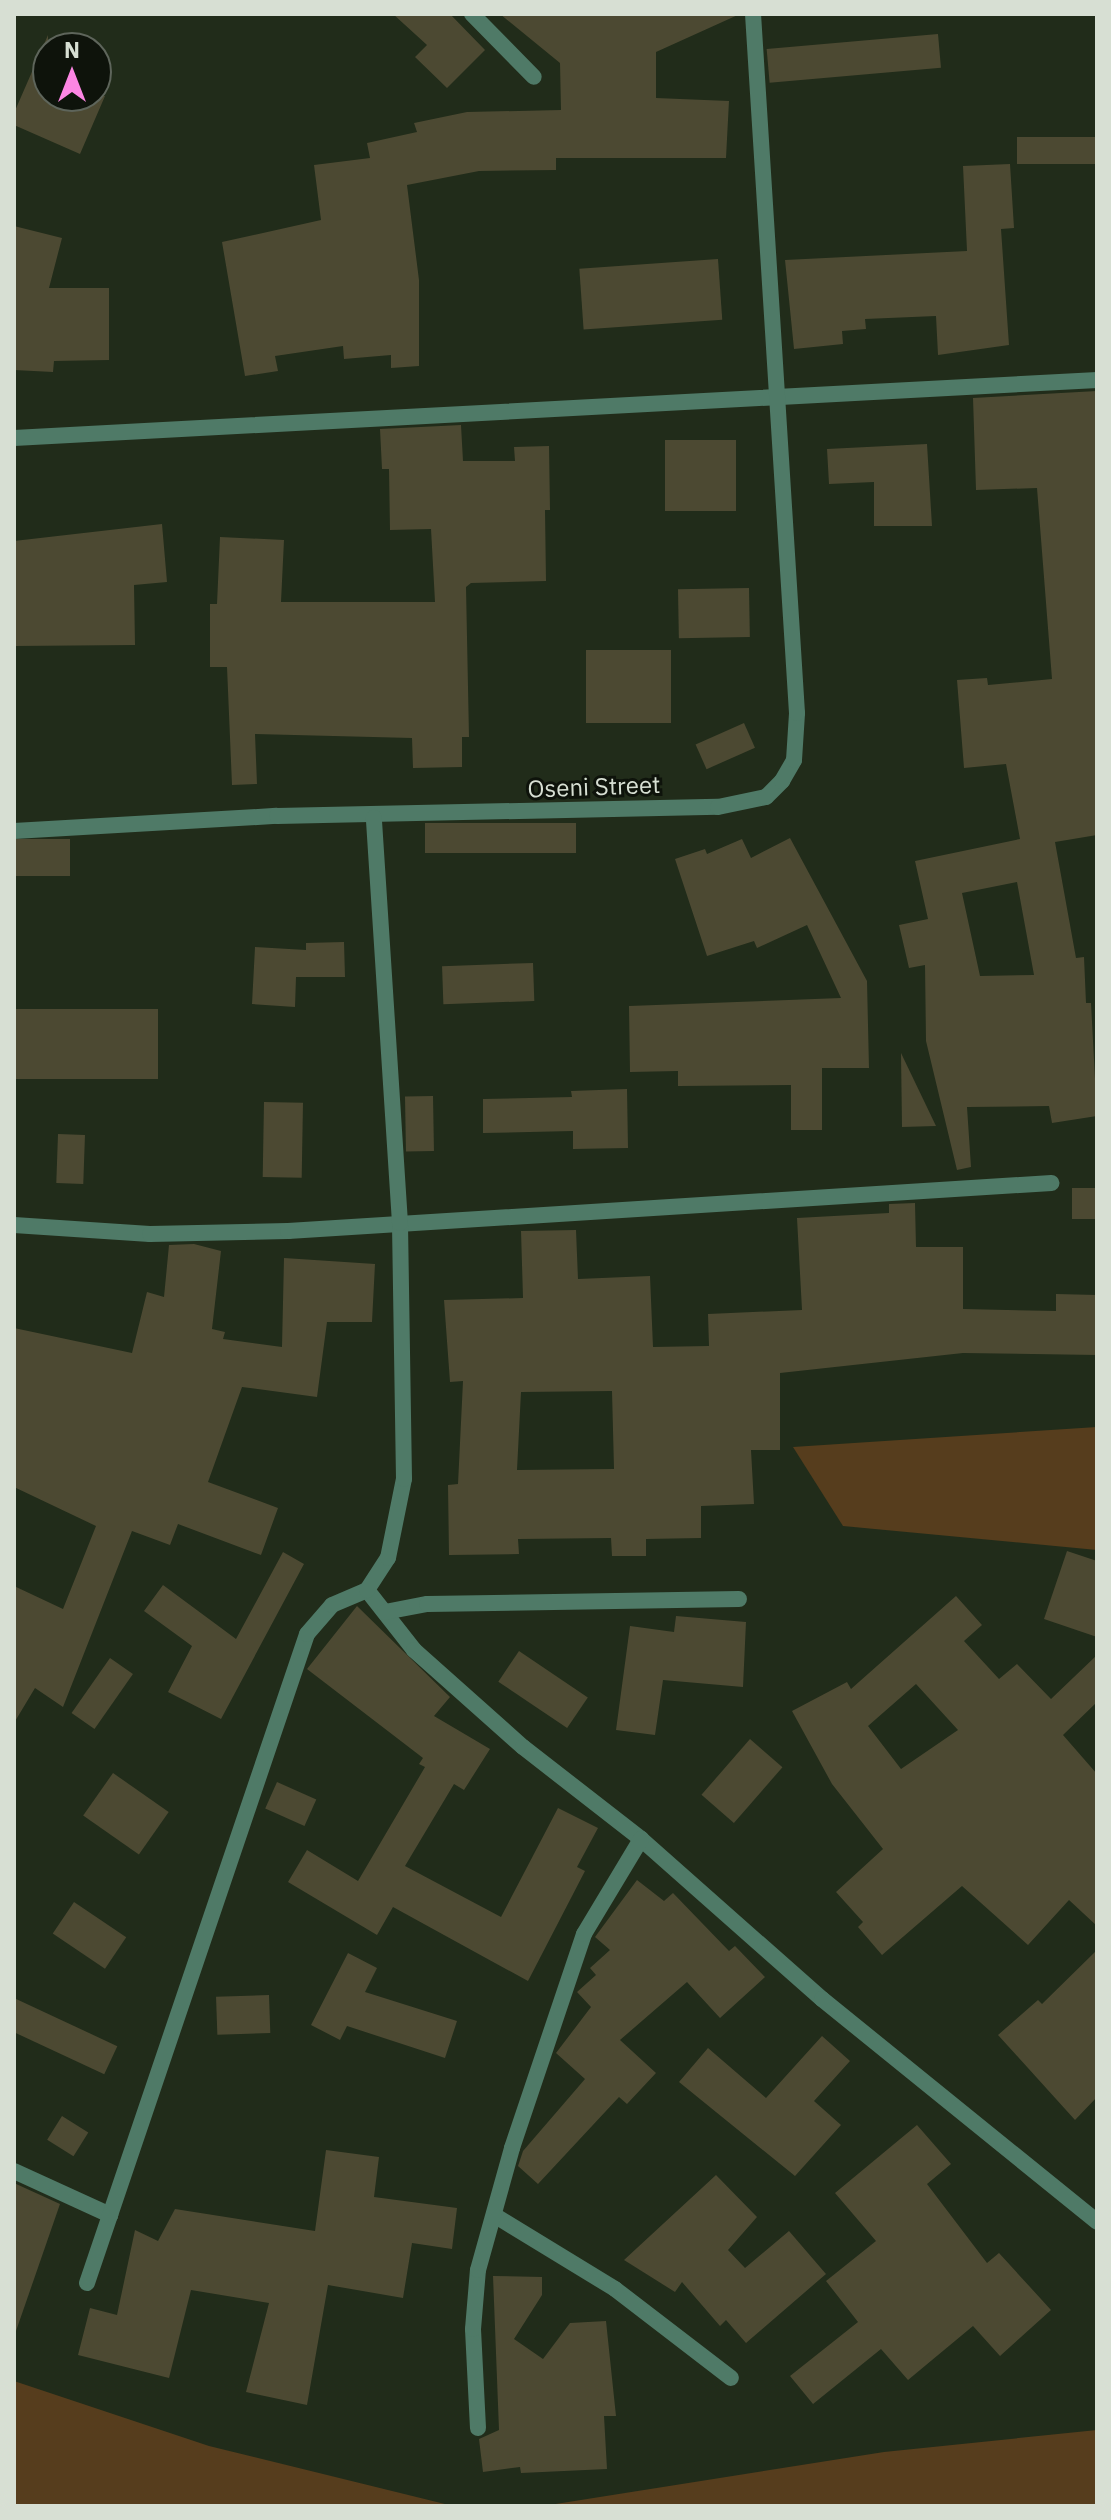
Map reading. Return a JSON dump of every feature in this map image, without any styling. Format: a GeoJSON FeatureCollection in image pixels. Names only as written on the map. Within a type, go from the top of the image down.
{"type":"FeatureCollection","features":[{"type":"Feature","properties":{"kind":"street"},"geometry":{"type":"LineString","coordinates":[[472,14],[534,77]]}},
{"type":"Feature","properties":{"kind":"street","name":"Oseni Street"},"geometry":{"type":"LineString","coordinates":[[14,831],[277,816],[374,818],[718,807],[766,797],[782,781],[794,760],[797,713],[753,14]]}},
{"type":"Feature","properties":{"kind":"street"},"geometry":{"type":"LineString","coordinates":[[14,438],[1097,380]]}},
{"type":"Feature","properties":{"kind":"street"},"geometry":{"type":"LineString","coordinates":[[87,2283],[307,1634],[332,1605],[367,1590],[388,1558],[404,1479],[400,1223],[374,818]]}},
{"type":"Feature","properties":{"kind":"street"},"geometry":{"type":"LineString","coordinates":[[14,1225],[150,1234],[400,1223],[1051,1183]]}},
{"type":"Feature","properties":{"kind":"street"},"geometry":{"type":"LineString","coordinates":[[367,1590],[414,1650],[523,1747],[641,1839],[822,1999],[1097,2222]]}},
{"type":"Feature","properties":{"kind":"street"},"geometry":{"type":"LineString","coordinates":[[385,1612],[427,1604],[739,1599]]}},
{"type":"Feature","properties":{"kind":"street"},"geometry":{"type":"LineString","coordinates":[[478,2428],[473,2329],[478,2270],[584,1934],[641,1839]]}},
{"type":"Feature","properties":{"kind":"street"},"geometry":{"type":"LineString","coordinates":[[14,2171],[110,2215]]}},
{"type":"Feature","properties":{"kind":"street"},"geometry":{"type":"LineString","coordinates":[[494,2215],[615,2289],[731,2378]]}},
{"type":"Feature","properties":{"kind":"shaded area"},"geometry":{"type":"Polygon","coordinates":[[[1097,1427],[1097,1550],[843,1526],[793,1447],[1097,1427]]]}},
{"type":"Feature","properties":{"kind":"shaded area"},"geometry":{"type":"Polygon","coordinates":[[[14,2381],[209,2446],[453,2506],[14,2506],[14,2381]]]}},
{"type":"Feature","properties":{"kind":"shaded area"},"geometry":{"type":"Polygon","coordinates":[[[1097,2430],[1097,2506],[543,2506],[884,2452],[1097,2430]]]}},
{"type":"Feature","properties":{"kind":"building"},"geometry":{"type":"Polygon","coordinates":[[[393,14],[450,14],[485,50],[447,88],[415,57],[427,45],[393,14]]]}},
{"type":"Feature","properties":{"kind":"building"},"geometry":{"type":"Polygon","coordinates":[[[500,14],[740,14],[656,52],[656,98],[729,101],[726,158],[556,158],[556,170],[479,171],[407,185],[419,280],[419,366],[391,368],[391,355],[344,359],[343,346],[275,356],[278,371],[245,376],[222,242],[321,220],[314,165],[370,158],[367,143],[417,132],[414,123],[467,112],[561,110],[560,63],[500,14]]]}},
{"type":"Feature","properties":{"kind":"building"},"geometry":{"type":"Polygon","coordinates":[[[938,34],[941,68],[770,83],[767,49],[938,34]]]}},
{"type":"Feature","properties":{"kind":"building"},"geometry":{"type":"Polygon","coordinates":[[[32,72],[32,112],[98,112],[80,154],[14,125],[14,113],[32,72]]]}},
{"type":"Feature","properties":{"kind":"building"},"geometry":{"type":"Polygon","coordinates":[[[1017,137],[1097,137],[1097,164],[1017,164],[1017,137]]]}},
{"type":"Feature","properties":{"kind":"building"},"geometry":{"type":"Polygon","coordinates":[[[1010,164],[1014,228],[1001,229],[1009,345],[938,355],[936,316],[865,319],[866,329],[842,331],[843,344],[794,349],[785,260],[967,251],[963,166],[1010,164]]]}},
{"type":"Feature","properties":{"kind":"building"},"geometry":{"type":"Polygon","coordinates":[[[14,226],[62,238],[49,288],[109,288],[109,360],[54,361],[53,372],[14,370],[14,226]]]}},
{"type":"Feature","properties":{"kind":"building"},"geometry":{"type":"Polygon","coordinates":[[[718,259],[722,320],[584,330],[579,269],[718,259]]]}},
{"type":"Feature","properties":{"kind":"building"},"geometry":{"type":"Polygon","coordinates":[[[1097,391],[1097,835],[1055,842],[1076,958],[1084,957],[1086,1003],[1091,1003],[1097,1116],[1052,1123],[1049,1106],[967,1107],[971,1167],[957,1170],[926,1041],[925,965],[909,968],[899,925],[928,919],[915,861],[1020,839],[1006,764],[964,768],[957,680],[987,678],[988,685],[1052,679],[1037,488],[976,490],[973,398],[1097,391]],[[1017,882],[962,893],[980,976],[1034,975],[1017,882]]]}},
{"type":"Feature","properties":{"kind":"building"},"geometry":{"type":"Polygon","coordinates":[[[461,425],[463,461],[515,461],[514,447],[549,446],[550,510],[545,510],[546,581],[471,583],[466,587],[469,737],[462,737],[462,767],[413,768],[412,738],[255,734],[257,784],[232,785],[227,667],[210,667],[210,604],[217,604],[220,537],[284,540],[281,602],[435,602],[431,529],[390,530],[389,469],[382,469],[380,429],[461,425]]]}},
{"type":"Feature","properties":{"kind":"building"},"geometry":{"type":"Polygon","coordinates":[[[665,440],[736,440],[736,511],[665,511],[665,440]]]}},
{"type":"Feature","properties":{"kind":"building"},"geometry":{"type":"Polygon","coordinates":[[[927,444],[932,526],[874,526],[874,482],[829,484],[827,449],[927,444]]]}},
{"type":"Feature","properties":{"kind":"building"},"geometry":{"type":"Polygon","coordinates":[[[162,524],[167,582],[134,585],[135,645],[14,646],[14,541],[162,524]]]}},
{"type":"Feature","properties":{"kind":"building"},"geometry":{"type":"Polygon","coordinates":[[[749,588],[750,637],[679,638],[678,589],[749,588]]]}},
{"type":"Feature","properties":{"kind":"building"},"geometry":{"type":"Polygon","coordinates":[[[586,650],[671,650],[671,723],[586,723],[586,650]]]}},
{"type":"Feature","properties":{"kind":"building"},"geometry":{"type":"Polygon","coordinates":[[[744,723],[755,748],[707,769],[696,745],[744,723]]]}},
{"type":"Feature","properties":{"kind":"building"},"geometry":{"type":"Polygon","coordinates":[[[425,823],[576,823],[576,853],[425,853],[425,823]]]}},
{"type":"Feature","properties":{"kind":"building"},"geometry":{"type":"Polygon","coordinates":[[[790,838],[867,981],[869,1068],[822,1068],[822,1130],[791,1130],[791,1085],[678,1086],[678,1071],[630,1072],[629,1006],[841,998],[807,925],[757,948],[754,941],[707,956],[675,859],[705,849],[707,854],[742,839],[751,858],[790,838]]]}},
{"type":"Feature","properties":{"kind":"building"},"geometry":{"type":"Polygon","coordinates":[[[14,839],[70,839],[70,876],[14,876],[14,839]]]}},
{"type":"Feature","properties":{"kind":"building"},"geometry":{"type":"Polygon","coordinates":[[[344,942],[345,977],[296,977],[295,1007],[252,1004],[255,947],[306,950],[306,943],[344,942]]]}},
{"type":"Feature","properties":{"kind":"building"},"geometry":{"type":"Polygon","coordinates":[[[533,963],[534,1001],[443,1004],[442,966],[533,963]]]}},
{"type":"Feature","properties":{"kind":"building"},"geometry":{"type":"Polygon","coordinates":[[[14,1009],[158,1009],[158,1079],[14,1079],[14,1009]]]}},
{"type":"Feature","properties":{"kind":"building"},"geometry":{"type":"Polygon","coordinates":[[[901,1053],[936,1126],[902,1127],[901,1053]]]}},
{"type":"Feature","properties":{"kind":"building"},"geometry":{"type":"Polygon","coordinates":[[[627,1089],[628,1148],[573,1149],[573,1131],[483,1133],[483,1099],[572,1097],[571,1091],[627,1089]]]}},
{"type":"Feature","properties":{"kind":"building"},"geometry":{"type":"Polygon","coordinates":[[[405,1096],[433,1096],[434,1151],[406,1151],[405,1096]]]}},
{"type":"Feature","properties":{"kind":"building"},"geometry":{"type":"Polygon","coordinates":[[[264,1102],[303,1103],[302,1178],[263,1177],[264,1102]]]}},
{"type":"Feature","properties":{"kind":"building"},"geometry":{"type":"Polygon","coordinates":[[[58,1134],[85,1135],[83,1184],[56,1183],[58,1134]]]}},
{"type":"Feature","properties":{"kind":"building"},"geometry":{"type":"Polygon","coordinates":[[[1072,1188],[1097,1188],[1097,1219],[1072,1219],[1072,1188]]]}},
{"type":"Feature","properties":{"kind":"building"},"geometry":{"type":"Polygon","coordinates":[[[915,1203],[916,1247],[963,1247],[963,1309],[1056,1311],[1056,1294],[1097,1295],[1097,1355],[963,1353],[780,1373],[780,1450],[751,1450],[754,1504],[701,1506],[701,1538],[646,1539],[646,1556],[612,1556],[611,1538],[518,1539],[519,1554],[449,1555],[448,1485],[458,1484],[463,1381],[450,1382],[444,1300],[523,1298],[521,1231],[576,1230],[578,1279],[650,1276],[653,1347],[709,1346],[708,1314],[802,1310],[797,1218],[889,1213],[889,1204],[915,1203]],[[612,1391],[521,1392],[517,1470],[614,1469],[612,1391]]]}},
{"type":"Feature","properties":{"kind":"building"},"geometry":{"type":"Polygon","coordinates":[[[194,1244],[221,1251],[212,1329],[225,1332],[223,1339],[282,1347],[284,1258],[375,1264],[372,1322],[327,1322],[317,1397],[242,1387],[208,1482],[278,1508],[261,1555],[178,1524],[170,1545],[132,1531],[63,1707],[35,1688],[14,1723],[14,1586],[63,1609],[96,1526],[14,1487],[14,1328],[132,1353],[147,1292],[164,1297],[169,1245],[194,1244]]]}},
{"type":"Feature","properties":{"kind":"building"},"geometry":{"type":"Polygon","coordinates":[[[1067,1551],[1097,1561],[1097,1637],[1044,1619],[1067,1551]]]}},
{"type":"Feature","properties":{"kind":"building"},"geometry":{"type":"Polygon","coordinates":[[[283,1552],[304,1564],[221,1719],[168,1692],[192,1646],[144,1611],[163,1585],[236,1639],[283,1552]]]}},
{"type":"Feature","properties":{"kind":"building"},"geometry":{"type":"Polygon","coordinates":[[[956,1596],[982,1625],[964,1641],[999,1679],[1017,1664],[1051,1699],[1097,1655],[1097,1702],[1063,1735],[1097,1774],[1097,1926],[1069,1900],[1028,1945],[962,1886],[882,1955],[858,1927],[863,1922],[836,1892],[883,1849],[832,1784],[792,1711],[847,1682],[851,1689],[956,1596]],[[916,1684],[868,1726],[901,1769],[958,1730],[916,1684]]]}},
{"type":"Feature","properties":{"kind":"building"},"geometry":{"type":"Polygon","coordinates":[[[357,1606],[450,1697],[434,1716],[490,1749],[464,1790],[454,1784],[405,1866],[501,1917],[558,1808],[598,1828],[577,1867],[585,1871],[528,1981],[393,1907],[377,1935],[288,1882],[307,1850],[358,1881],[425,1767],[419,1764],[423,1758],[307,1669],[357,1606]]]}},
{"type":"Feature","properties":{"kind":"building"},"geometry":{"type":"Polygon","coordinates":[[[676,1616],[746,1622],[743,1687],[663,1680],[655,1735],[616,1730],[630,1626],[674,1632],[676,1616]]]}},
{"type":"Feature","properties":{"kind":"building"},"geometry":{"type":"Polygon","coordinates":[[[519,1651],[588,1697],[567,1728],[498,1682],[519,1651]]]}},
{"type":"Feature","properties":{"kind":"building"},"geometry":{"type":"Polygon","coordinates":[[[110,1658],[133,1674],[95,1729],[72,1713],[110,1658]]]}},
{"type":"Feature","properties":{"kind":"building"},"geometry":{"type":"Polygon","coordinates":[[[750,1739],[782,1767],[734,1823],[701,1795],[750,1739]]]}},
{"type":"Feature","properties":{"kind":"building"},"geometry":{"type":"Polygon","coordinates":[[[113,1773],[169,1812],[139,1855],[83,1816],[113,1773]]]}},
{"type":"Feature","properties":{"kind":"building"},"geometry":{"type":"Polygon","coordinates":[[[277,1782],[316,1799],[304,1826],[265,1808],[277,1782]]]}},
{"type":"Feature","properties":{"kind":"building"},"geometry":{"type":"Polygon","coordinates":[[[637,1880],[664,1901],[673,1893],[729,1951],[735,1946],[765,1977],[720,2018],[687,1982],[620,2040],[656,2073],[627,2104],[619,2097],[538,2184],[518,2166],[523,2151],[585,2079],[556,2053],[591,2007],[577,1992],[596,1975],[590,1968],[610,1950],[595,1937],[637,1880]]]}},
{"type":"Feature","properties":{"kind":"building"},"geometry":{"type":"Polygon","coordinates":[[[74,1902],[126,1937],[105,1969],[53,1934],[74,1902]]]}},
{"type":"Feature","properties":{"kind":"building"},"geometry":{"type":"Polygon","coordinates":[[[1097,1950],[1097,2097],[1075,2120],[998,2035],[1038,2000],[1042,2004],[1097,1950]]]}},
{"type":"Feature","properties":{"kind":"building"},"geometry":{"type":"Polygon","coordinates":[[[348,1953],[377,1968],[365,1992],[457,2021],[445,2058],[347,2026],[340,2040],[311,2025],[348,1953]]]}},
{"type":"Feature","properties":{"kind":"building"},"geometry":{"type":"Polygon","coordinates":[[[269,1995],[270,2033],[217,2035],[216,1997],[269,1995]]]}},
{"type":"Feature","properties":{"kind":"building"},"geometry":{"type":"Polygon","coordinates":[[[14,1998],[117,2046],[104,2074],[14,2032],[14,1998]]]}},
{"type":"Feature","properties":{"kind":"building"},"geometry":{"type":"Polygon","coordinates":[[[822,2036],[850,2061],[814,2101],[841,2125],[795,2176],[679,2082],[708,2048],[766,2098],[822,2036]]]}},
{"type":"Feature","properties":{"kind":"building"},"geometry":{"type":"Polygon","coordinates":[[[62,2116],[88,2132],[73,2156],[47,2140],[62,2116]]]}},
{"type":"Feature","properties":{"kind":"building"},"geometry":{"type":"Polygon","coordinates":[[[917,2125],[951,2164],[927,2184],[987,2263],[999,2253],[1051,2310],[1000,2356],[973,2326],[908,2380],[881,2349],[813,2404],[790,2376],[858,2322],[826,2281],[876,2241],[835,2193],[917,2125]]]}},
{"type":"Feature","properties":{"kind":"building"},"geometry":{"type":"Polygon","coordinates":[[[326,2150],[379,2157],[374,2197],[457,2208],[452,2249],[412,2243],[403,2298],[328,2285],[307,2405],[246,2392],[269,2303],[191,2290],[169,2378],[78,2355],[90,2308],[117,2315],[135,2230],[158,2241],[175,2209],[315,2231],[326,2150]]]}},
{"type":"Feature","properties":{"kind":"building"},"geometry":{"type":"Polygon","coordinates":[[[716,2175],[757,2217],[728,2250],[745,2268],[789,2231],[826,2274],[746,2343],[726,2320],[720,2326],[682,2282],[675,2292],[624,2260],[716,2175]]]}},
{"type":"Feature","properties":{"kind":"building"},"geometry":{"type":"Polygon","coordinates":[[[14,2183],[60,2204],[16,2331],[14,2331],[14,2183]]]}},
{"type":"Feature","properties":{"kind":"building"},"geometry":{"type":"Polygon","coordinates":[[[493,2276],[542,2277],[542,2295],[514,2339],[543,2359],[570,2323],[606,2321],[616,2416],[604,2416],[607,2469],[521,2473],[520,2467],[483,2472],[479,2439],[499,2430],[493,2276]]]}}]}
